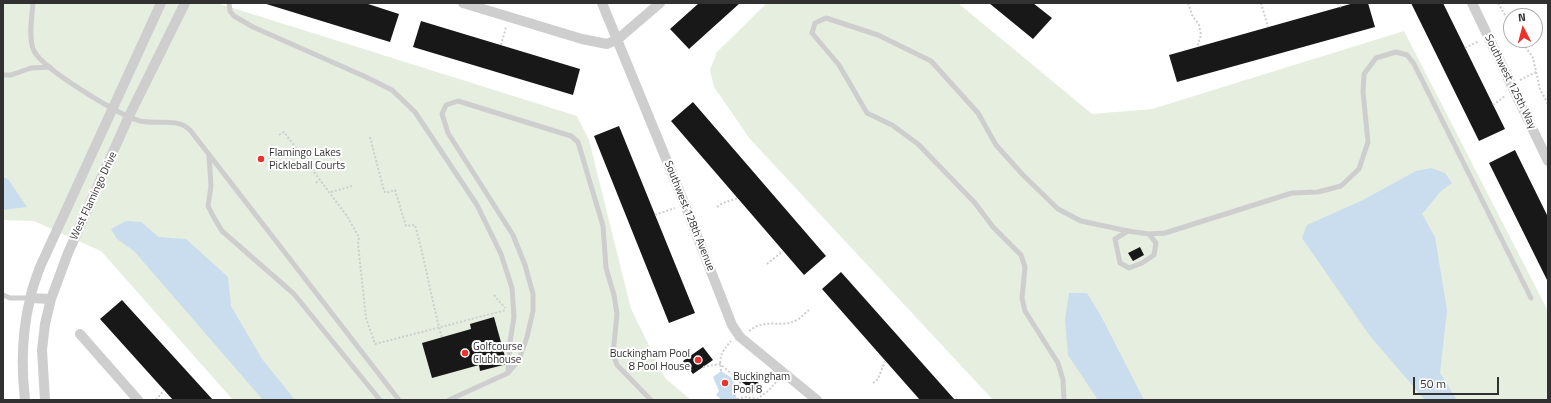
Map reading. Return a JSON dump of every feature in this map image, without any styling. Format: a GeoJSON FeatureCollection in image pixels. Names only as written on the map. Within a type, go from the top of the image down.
{"type":"FeatureCollection","features":[{"type":"Feature","properties":{"kind":"street","name":"West Flamingo Drive"},"geometry":{"type":"LineString","coordinates":[[25,400],[23,382],[24,329],[30,298],[48,248],[161,3]]}},
{"type":"Feature","properties":{"kind":"street","name":"West Flamingo Drive"},"geometry":{"type":"LineString","coordinates":[[45,400],[42,350],[51,299],[68,252],[129,116],[185,3]]}},
{"type":"Feature","properties":{"kind":"street"},"geometry":{"type":"LineString","coordinates":[[462,3],[582,39],[607,44],[618,40],[657,6]]}},
{"type":"Feature","properties":{"kind":"street","name":"Southwest 128th Avenue"},"geometry":{"type":"LineString","coordinates":[[602,3],[685,205],[732,325],[740,337],[817,400]]}},
{"type":"Feature","properties":{"kind":"street","name":"Southwest 125th Way"},"geometry":{"type":"LineString","coordinates":[[1472,3],[1548,161]]}},
{"type":"Feature","properties":{"kind":"street"},"geometry":{"type":"LineString","coordinates":[[30,298],[51,299]]}},
{"type":"Feature","properties":{"kind":"street"},"geometry":{"type":"LineString","coordinates":[[80,334],[138,400]]}},
{"type":"Feature","properties":{"kind":"lane"},"geometry":{"type":"LineString","coordinates":[[33,3],[31,35],[34,51],[50,68],[112,108],[141,121],[179,123],[185,126],[198,140],[208,155],[399,400]]}},
{"type":"Feature","properties":{"kind":"lane"},"geometry":{"type":"LineString","coordinates":[[230,3],[230,11],[234,16],[253,27],[373,80],[392,90],[415,112],[478,205],[501,254],[512,288],[514,318],[510,342],[508,373]]}},
{"type":"Feature","properties":{"kind":"lane"},"geometry":{"type":"LineString","coordinates":[[1064,400],[1063,380],[1058,364],[1024,311],[1022,298],[1026,267],[1021,255],[993,227],[975,203],[918,144],[892,125],[867,113],[839,65],[812,33],[815,22],[826,18],[878,35],[931,61],[978,114],[996,145],[1023,175],[1058,209],[1081,221],[1149,234],[1165,233],[1292,193],[1318,192],[1341,186],[1359,169],[1368,142],[1362,92],[1364,74],[1376,58],[1396,52],[1407,55],[1414,64],[1531,298]]}},
{"type":"Feature","properties":{"kind":"lane"},"geometry":{"type":"LineString","coordinates":[[3,75],[12,75],[31,68],[50,68]]}},
{"type":"Feature","properties":{"kind":"lane"},"geometry":{"type":"LineString","coordinates":[[448,400],[508,373],[519,360],[527,337],[533,311],[533,294],[525,265],[512,235],[448,133],[442,114],[446,105],[458,102],[572,136],[578,142],[603,226],[606,268],[614,295],[617,314],[613,354],[617,366],[651,400]]}},
{"type":"Feature","properties":{"kind":"lane"},"geometry":{"type":"LineString","coordinates":[[208,155],[211,186],[208,206],[222,231],[294,294],[380,400]]}},
{"type":"Feature","properties":{"kind":"lane"},"geometry":{"type":"LineString","coordinates":[[1128,231],[1115,239],[1120,262],[1129,268],[1142,263],[1154,255],[1156,243],[1149,234]]}},
{"type":"Feature","properties":{"kind":"lane"},"geometry":{"type":"LineString","coordinates":[[3,295],[10,298],[30,298]]}},
{"type":"Feature","properties":{"kind":"path"},"geometry":{"type":"LineString","coordinates":[[1188,3],[1192,15],[1199,25],[1201,35],[1197,47]]}},
{"type":"Feature","properties":{"kind":"path"},"geometry":{"type":"LineString","coordinates":[[1261,3],[1268,27]]}},
{"type":"Feature","properties":{"kind":"path"},"geometry":{"type":"LineString","coordinates":[[1337,3],[1341,7]]}},
{"type":"Feature","properties":{"kind":"path"},"geometry":{"type":"LineString","coordinates":[[501,45],[508,17]]}},
{"type":"Feature","properties":{"kind":"path"},"geometry":{"type":"LineString","coordinates":[[1465,48],[1488,37]]}},
{"type":"Feature","properties":{"kind":"path"},"geometry":{"type":"LineString","coordinates":[[1526,48],[1533,58],[1540,89],[1548,104]]}},
{"type":"Feature","properties":{"kind":"path"},"geometry":{"type":"LineString","coordinates":[[279,135],[284,132],[320,180],[331,192],[359,237],[358,244],[366,318],[374,344],[506,310]]}},
{"type":"Feature","properties":{"kind":"path"},"geometry":{"type":"LineString","coordinates":[[370,137],[384,191],[386,193],[395,190],[406,226],[415,225],[442,338]]}},
{"type":"Feature","properties":{"kind":"path"},"geometry":{"type":"LineString","coordinates":[[316,183],[320,180]]}},
{"type":"Feature","properties":{"kind":"path"},"geometry":{"type":"LineString","coordinates":[[331,192],[352,186]]}},
{"type":"Feature","properties":{"kind":"path"},"geometry":{"type":"LineString","coordinates":[[717,207],[723,203],[738,198]]}},
{"type":"Feature","properties":{"kind":"path"},"geometry":{"type":"LineString","coordinates":[[655,215],[685,205]]}},
{"type":"Feature","properties":{"kind":"path"},"geometry":{"type":"LineString","coordinates":[[767,264],[783,251]]}},
{"type":"Feature","properties":{"kind":"path"},"geometry":{"type":"LineString","coordinates":[[721,371],[720,358],[723,351],[733,340],[756,326],[787,323],[797,320],[809,310]]}},
{"type":"Feature","properties":{"kind":"path"},"geometry":{"type":"LineString","coordinates":[[873,383],[878,379],[885,361]]}},
{"type":"Feature","properties":{"kind":"path"},"geometry":{"type":"LineString","coordinates":[[703,367],[720,364]]}},
{"type":"Feature","properties":{"kind":"path"},"geometry":{"type":"LineString","coordinates":[[720,364],[739,380],[745,397]]}},
{"type":"Feature","properties":{"kind":"path"},"geometry":{"type":"LineString","coordinates":[[738,399],[745,397],[757,399],[768,391],[784,374]]}},
{"type":"Feature","properties":{"kind":"path"},"geometry":{"type":"LineString","coordinates":[[156,400],[164,390]]}},
{"type":"Feature","properties":{"kind":"green space"},"geometry":{"type":"Polygon","coordinates":[[[3,3],[217,3],[577,116],[589,140],[631,309],[665,378],[691,400],[233,400],[101,251],[34,221],[3,220],[3,3]]]}},
{"type":"Feature","properties":{"kind":"green space"},"geometry":{"type":"Polygon","coordinates":[[[767,3],[958,3],[1092,114],[1152,109],[1404,31],[1548,311],[1548,400],[993,400],[750,139],[714,87],[710,70],[717,52],[767,3]]]}},
{"type":"Feature","properties":{"kind":"water"},"geometry":{"type":"Polygon","coordinates":[[[1431,168],[1445,173],[1452,183],[1441,191],[1422,214],[1435,237],[1447,310],[1440,373],[1457,400],[1425,400],[1370,336],[1302,238],[1307,225],[1361,201],[1416,171],[1431,168]]]}},
{"type":"Feature","properties":{"kind":"water"},"geometry":{"type":"Polygon","coordinates":[[[3,177],[8,179],[27,207],[3,210],[3,177]]]}},
{"type":"Feature","properties":{"kind":"water"},"geometry":{"type":"Polygon","coordinates":[[[126,221],[141,222],[159,237],[186,239],[228,277],[231,306],[262,359],[295,400],[263,400],[134,251],[117,239],[111,229],[126,221]]]}},
{"type":"Feature","properties":{"kind":"water"},"geometry":{"type":"Polygon","coordinates":[[[1069,293],[1087,293],[1101,316],[1144,400],[1098,400],[1068,355],[1065,320],[1069,293]]]}},
{"type":"Feature","properties":{"kind":"water","name":"Buckingham Pool 8"},"geometry":{"type":"Polygon","coordinates":[[[721,371],[735,380],[733,386],[736,400],[722,400],[716,395],[719,391],[713,377],[721,371]]]}},
{"type":"Feature","properties":{"kind":"building"},"geometry":{"type":"Polygon","coordinates":[[[263,3],[365,3],[399,14],[390,42],[263,3]]]}},
{"type":"Feature","properties":{"kind":"building"},"geometry":{"type":"Polygon","coordinates":[[[699,3],[740,3],[689,49],[670,29],[699,3]]]}},
{"type":"Feature","properties":{"kind":"building"},"geometry":{"type":"Polygon","coordinates":[[[989,3],[1033,3],[1052,18],[1033,39],[989,3]]]}},
{"type":"Feature","properties":{"kind":"building"},"geometry":{"type":"Polygon","coordinates":[[[1354,3],[1368,3],[1375,27],[1177,82],[1169,55],[1354,3]]]}},
{"type":"Feature","properties":{"kind":"building"},"geometry":{"type":"Polygon","coordinates":[[[1411,3],[1443,3],[1505,129],[1479,141],[1411,3]]]}},
{"type":"Feature","properties":{"kind":"building"},"geometry":{"type":"Polygon","coordinates":[[[421,21],[580,69],[573,95],[413,47],[421,21]]]}},
{"type":"Feature","properties":{"kind":"building"},"geometry":{"type":"Polygon","coordinates":[[[693,102],[826,256],[804,275],[671,121],[693,102]]]}},
{"type":"Feature","properties":{"kind":"building"},"geometry":{"type":"Polygon","coordinates":[[[619,126],[695,313],[669,323],[594,136],[619,126]]]}},
{"type":"Feature","properties":{"kind":"building"},"geometry":{"type":"Polygon","coordinates":[[[1515,150],[1548,217],[1548,282],[1489,163],[1515,150]]]}},
{"type":"Feature","properties":{"kind":"building"},"geometry":{"type":"Polygon","coordinates":[[[1140,247],[1144,255],[1133,261],[1128,253],[1140,247]]]}},
{"type":"Feature","properties":{"kind":"building"},"geometry":{"type":"Polygon","coordinates":[[[841,272],[955,400],[920,400],[822,289],[841,272]]]}},
{"type":"Feature","properties":{"kind":"building"},"geometry":{"type":"Polygon","coordinates":[[[122,300],[213,400],[173,400],[100,319],[122,300]]]}},
{"type":"Feature","properties":{"kind":"building","name":"Golfcourse Clubhouse"},"geometry":{"type":"Polygon","coordinates":[[[494,317],[507,364],[480,371],[479,365],[432,378],[422,343],[471,329],[470,324],[494,317]]]}},
{"type":"Feature","properties":{"kind":"building","name":"Buckingham Pool 8 Pool House"},"geometry":{"type":"Polygon","coordinates":[[[703,347],[713,360],[693,374],[683,361],[703,347]]]}},
{"type":"Feature","properties":{"kind":"building"},"geometry":{"type":"Polygon","coordinates":[[[746,372],[761,385],[755,392],[739,380],[746,372]]]}},
{"type":"Feature","properties":{"kind":"place","name":"Flamingo Lakes Pickleball Courts"},"geometry":{"type":"Point","coordinates":[261,159]}},
{"type":"Feature","properties":{"kind":"place","name":"Golfcourse Clubhouse"},"geometry":{"type":"Point","coordinates":[465,353]}},
{"type":"Feature","properties":{"kind":"place","name":"Buckingham Pool 8 Pool House"},"geometry":{"type":"Point","coordinates":[698,360]}},
{"type":"Feature","properties":{"kind":"place","name":"Buckingham Pool 8"},"geometry":{"type":"Point","coordinates":[725,383]}}]}
